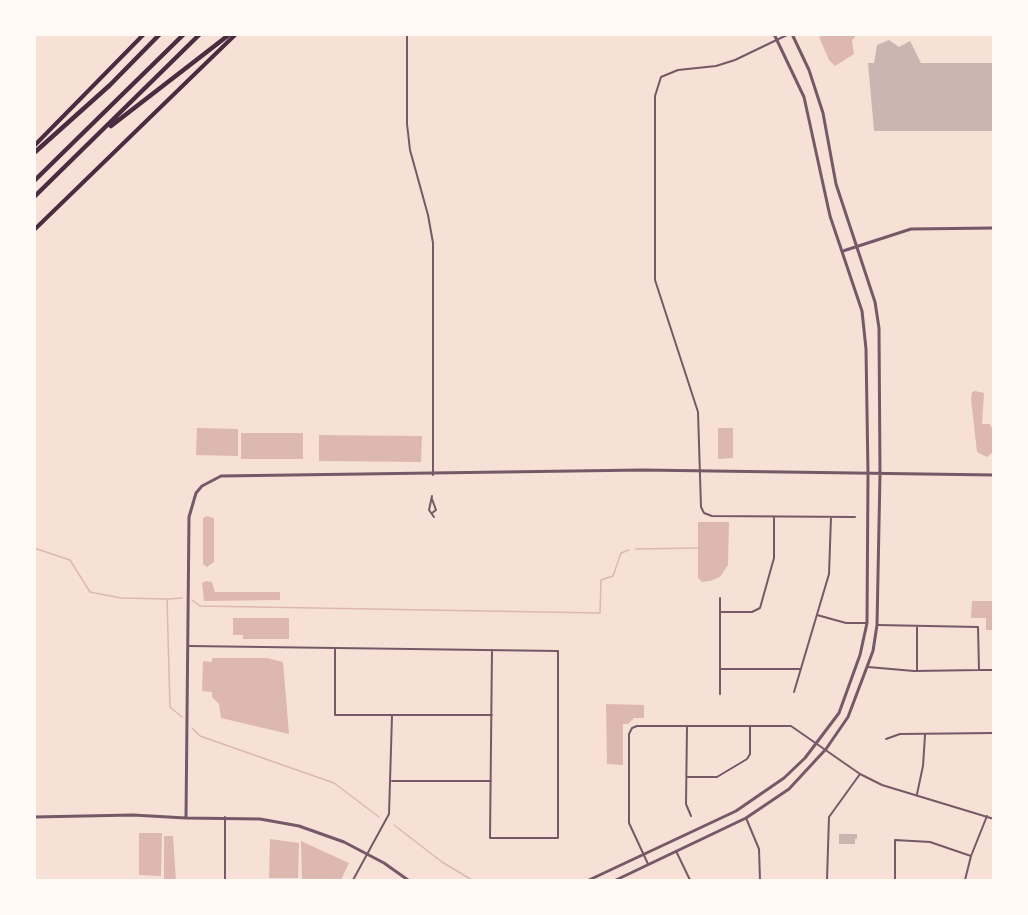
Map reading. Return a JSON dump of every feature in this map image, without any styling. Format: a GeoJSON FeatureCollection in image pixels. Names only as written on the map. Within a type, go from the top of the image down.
{"type":"FeatureCollection","features":[{"type":"Feature","properties":{"kind":"highway"},"geometry":{"type":"LineString","coordinates":[[34,153],[110,85],[160,34]]}},
{"type":"Feature","properties":{"kind":"highway"},"geometry":{"type":"LineString","coordinates":[[34,181],[184,34]]}},
{"type":"Feature","properties":{"kind":"highway"},"geometry":{"type":"LineString","coordinates":[[35,196],[200,34]]}},
{"type":"Feature","properties":{"kind":"highway"},"geometry":{"type":"LineString","coordinates":[[101,132],[230,34]]}},
{"type":"Feature","properties":{"kind":"main road"},"geometry":{"type":"LineString","coordinates":[[34,146],[144,34]]}},
{"type":"Feature","properties":{"kind":"main road"},"geometry":{"type":"LineString","coordinates":[[34,230],[236,34]]}},
{"type":"Feature","properties":{"kind":"street"},"geometry":{"type":"LineString","coordinates":[[407,34],[407,124],[410,150],[428,215],[433,243],[433,475]]}},
{"type":"Feature","properties":{"kind":"street"},"geometry":{"type":"LineString","coordinates":[[589,880],[753,801],[784,778],[818,743],[844,704],[860,655],[867,623],[868,474],[865,331],[858,294],[826,201],[804,97],[774,34]]}},
{"type":"Feature","properties":{"kind":"street"},"geometry":{"type":"LineString","coordinates":[[616,880],[746,818],[789,789],[826,749],[848,717],[868,667],[877,625],[880,474],[879,328],[875,302],[836,184],[817,92],[791,34],[716,66],[678,70],[661,77],[655,96],[655,280],[698,412],[702,471],[701,507],[704,513],[712,516],[855,517]]}},
{"type":"Feature","properties":{"kind":"street"},"geometry":{"type":"LineString","coordinates":[[843,251],[911,229],[993,228]]}},
{"type":"Feature","properties":{"kind":"street"},"geometry":{"type":"LineString","coordinates":[[186,818],[189,517],[191,503],[202,486],[221,476],[235,474],[433,475],[702,471],[993,475]]}},
{"type":"Feature","properties":{"kind":"street"},"geometry":{"type":"LineString","coordinates":[[432,497],[436,510],[433,515],[429,510],[432,497]]}},
{"type":"Feature","properties":{"kind":"street"},"geometry":{"type":"LineString","coordinates":[[720,612],[752,612],[760,608],[774,558],[774,517]]}},
{"type":"Feature","properties":{"kind":"street"},"geometry":{"type":"LineString","coordinates":[[794,692],[829,574],[831,517]]}},
{"type":"Feature","properties":{"kind":"street"},"geometry":{"type":"LineString","coordinates":[[720,598],[720,694]]}},
{"type":"Feature","properties":{"kind":"street"},"geometry":{"type":"LineString","coordinates":[[817,615],[846,623],[978,627],[979,670]]}},
{"type":"Feature","properties":{"kind":"street"},"geometry":{"type":"LineString","coordinates":[[917,626],[917,671]]}},
{"type":"Feature","properties":{"kind":"street"},"geometry":{"type":"LineString","coordinates":[[187,646],[492,650],[558,651],[558,838],[490,838],[492,650]]}},
{"type":"Feature","properties":{"kind":"street"},"geometry":{"type":"LineString","coordinates":[[335,648],[335,715],[492,715]]}},
{"type":"Feature","properties":{"kind":"street"},"geometry":{"type":"LineString","coordinates":[[868,667],[917,671],[993,670]]}},
{"type":"Feature","properties":{"kind":"street"},"geometry":{"type":"LineString","coordinates":[[721,669],[801,669]]}},
{"type":"Feature","properties":{"kind":"street"},"geometry":{"type":"LineString","coordinates":[[353,880],[389,814],[392,715]]}},
{"type":"Feature","properties":{"kind":"street"},"geometry":{"type":"LineString","coordinates":[[688,777],[717,777],[747,759],[750,754],[750,726]]}},
{"type":"Feature","properties":{"kind":"street"},"geometry":{"type":"LineString","coordinates":[[648,864],[629,823],[629,734],[632,728],[791,726],[860,774],[882,785],[993,819]]}},
{"type":"Feature","properties":{"kind":"street"},"geometry":{"type":"LineString","coordinates":[[687,727],[686,804],[691,816]]}},
{"type":"Feature","properties":{"kind":"street"},"geometry":{"type":"LineString","coordinates":[[886,739],[900,734],[993,733]]}},
{"type":"Feature","properties":{"kind":"street"},"geometry":{"type":"LineString","coordinates":[[917,794],[923,766],[925,734]]}},
{"type":"Feature","properties":{"kind":"street"},"geometry":{"type":"LineString","coordinates":[[827,880],[829,817],[860,774]]}},
{"type":"Feature","properties":{"kind":"street"},"geometry":{"type":"LineString","coordinates":[[390,781],[491,781]]}},
{"type":"Feature","properties":{"kind":"street"},"geometry":{"type":"LineString","coordinates":[[34,817],[133,815],[268,820],[299,826],[344,842],[368,854],[408,880]]}},
{"type":"Feature","properties":{"kind":"street"},"geometry":{"type":"LineString","coordinates":[[966,880],[971,856],[987,816]]}},
{"type":"Feature","properties":{"kind":"street"},"geometry":{"type":"LineString","coordinates":[[225,817],[225,880]]}},
{"type":"Feature","properties":{"kind":"street"},"geometry":{"type":"LineString","coordinates":[[746,818],[759,849],[760,880]]}},
{"type":"Feature","properties":{"kind":"street"},"geometry":{"type":"LineString","coordinates":[[895,880],[896,840],[930,842],[971,856]]}},
{"type":"Feature","properties":{"kind":"street"},"geometry":{"type":"LineString","coordinates":[[676,851],[690,880]]}},
{"type":"Feature","properties":{"kind":"shaded area"},"geometry":{"type":"Polygon","coordinates":[[[826,34],[856,35],[852,41],[854,54],[835,66],[829,60],[819,37],[826,34]]]}},
{"type":"Feature","properties":{"kind":"shaded area"},"geometry":{"type":"Polygon","coordinates":[[[972,392],[984,393],[982,424],[990,424],[993,430],[993,452],[987,457],[977,452],[971,399],[972,392]]]}},
{"type":"Feature","properties":{"kind":"shaded area"},"geometry":{"type":"Polygon","coordinates":[[[197,428],[238,429],[238,456],[196,455],[197,428]]]}},
{"type":"Feature","properties":{"kind":"shaded area"},"geometry":{"type":"Polygon","coordinates":[[[718,428],[733,428],[733,458],[718,459],[718,428]]]}},
{"type":"Feature","properties":{"kind":"shaded area"},"geometry":{"type":"Polygon","coordinates":[[[241,433],[303,433],[303,459],[241,459],[241,433]]]}},
{"type":"Feature","properties":{"kind":"shaded area"},"geometry":{"type":"Polygon","coordinates":[[[319,435],[422,436],[421,462],[319,461],[319,435]]]}},
{"type":"Feature","properties":{"kind":"shaded area"},"geometry":{"type":"Polygon","coordinates":[[[207,516],[214,518],[214,562],[207,567],[203,564],[203,518],[207,516]]]}},
{"type":"Feature","properties":{"kind":"shaded area"},"geometry":{"type":"Polygon","coordinates":[[[698,522],[729,522],[728,565],[720,577],[710,581],[702,582],[698,578],[698,522]]]}},
{"type":"Feature","properties":{"kind":"shaded area"},"geometry":{"type":"Polygon","coordinates":[[[212,582],[215,592],[280,592],[280,600],[204,601],[202,583],[212,582]]]}},
{"type":"Feature","properties":{"kind":"shaded area"},"geometry":{"type":"Polygon","coordinates":[[[972,601],[993,601],[993,630],[986,630],[986,618],[971,618],[972,601]]]}},
{"type":"Feature","properties":{"kind":"shaded area"},"geometry":{"type":"Polygon","coordinates":[[[233,618],[289,618],[289,639],[243,639],[243,635],[233,635],[233,618]]]}},
{"type":"Feature","properties":{"kind":"shaded area"},"geometry":{"type":"Polygon","coordinates":[[[212,658],[267,658],[283,662],[289,734],[221,718],[219,704],[212,697],[212,692],[202,691],[203,661],[212,662],[212,658]]]}},
{"type":"Feature","properties":{"kind":"shaded area"},"geometry":{"type":"Polygon","coordinates":[[[606,704],[644,705],[644,718],[634,718],[628,724],[623,724],[623,765],[607,764],[606,704]]]}},
{"type":"Feature","properties":{"kind":"shaded area"},"geometry":{"type":"Polygon","coordinates":[[[139,833],[162,833],[161,876],[139,875],[139,833]]]}},
{"type":"Feature","properties":{"kind":"shaded area"},"geometry":{"type":"Polygon","coordinates":[[[164,836],[173,836],[176,880],[140,880],[164,879],[164,836]]]}},
{"type":"Feature","properties":{"kind":"shaded area"},"geometry":{"type":"Polygon","coordinates":[[[270,839],[299,843],[298,878],[269,878],[270,839]]]}},
{"type":"Feature","properties":{"kind":"shaded area"},"geometry":{"type":"Polygon","coordinates":[[[301,841],[349,863],[341,880],[302,880],[301,841]]]}},
{"type":"Feature","properties":{"kind":"building"},"geometry":{"type":"Polygon","coordinates":[[[889,40],[899,47],[910,41],[921,63],[994,63],[994,131],[874,131],[868,63],[874,63],[877,45],[889,40]]]}},
{"type":"Feature","properties":{"kind":"building"},"geometry":{"type":"Polygon","coordinates":[[[839,834],[857,834],[855,844],[839,844],[839,834]]]}},
{"type":"Feature","properties":{"kind":"waterway"},"geometry":{"type":"LineString","coordinates":[[34,548],[70,560],[90,592],[121,598],[167,599],[170,707],[182,717]]}},
{"type":"Feature","properties":{"kind":"waterway"},"geometry":{"type":"LineString","coordinates":[[636,549],[698,548]]}},
{"type":"Feature","properties":{"kind":"waterway"},"geometry":{"type":"LineString","coordinates":[[192,600],[200,606],[600,613],[601,580],[613,576],[621,553],[629,550]]}},
{"type":"Feature","properties":{"kind":"waterway"},"geometry":{"type":"LineString","coordinates":[[168,599],[182,598]]}},
{"type":"Feature","properties":{"kind":"waterway"},"geometry":{"type":"LineString","coordinates":[[192,728],[200,736],[334,783],[379,817]]}},
{"type":"Feature","properties":{"kind":"waterway"},"geometry":{"type":"LineString","coordinates":[[394,825],[442,862],[472,880]]}}]}
